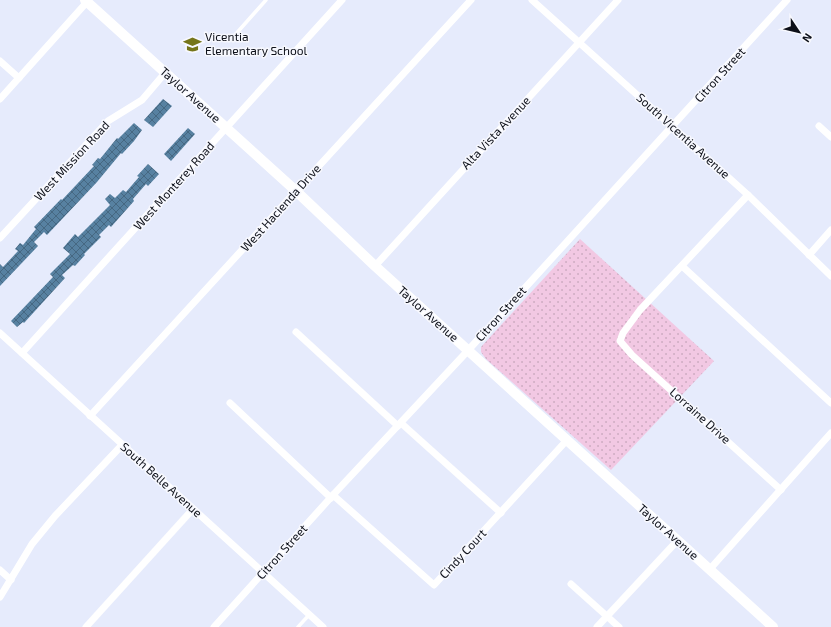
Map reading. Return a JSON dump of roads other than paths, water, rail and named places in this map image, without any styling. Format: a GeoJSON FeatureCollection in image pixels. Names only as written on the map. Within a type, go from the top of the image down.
{"type":"FeatureCollection","features":[{"type":"Feature","properties":{"kind":"street","name":"West Monterey Road"},"geometry":{"type":"LineString","coordinates":[[22,353],[342,0]]}},
{"type":"Feature","properties":{"kind":"street","name":"West Hacienda Drive"},"geometry":{"type":"LineString","coordinates":[[90,416],[472,0]]}},
{"type":"Feature","properties":{"kind":"street","name":"South Vicentia Avenue"},"geometry":{"type":"LineString","coordinates":[[532,0],[748,195],[831,276]]}},
{"type":"Feature","properties":{"kind":"street","name":"Alta Vista Avenue"},"geometry":{"type":"LineString","coordinates":[[374,266],[618,0]]}},
{"type":"Feature","properties":{"kind":"street","name":"Citron Street"},"geometry":{"type":"LineString","coordinates":[[214,627],[332,496],[468,351],[787,0]]}},
{"type":"Feature","properties":{"kind":"street","name":"Taylor Avenue"},"geometry":{"type":"LineString","coordinates":[[86,1],[296,191],[374,266],[773,627]]}},
{"type":"Feature","properties":{"kind":"street"},"geometry":{"type":"LineString","coordinates":[[0,99],[86,1]]}},
{"type":"Feature","properties":{"kind":"street"},"geometry":{"type":"LineString","coordinates":[[0,61],[19,78]]}},
{"type":"Feature","properties":{"kind":"street","name":"West Mission Road"},"geometry":{"type":"LineString","coordinates":[[0,238],[108,121],[142,100],[165,73]]}},
{"type":"Feature","properties":{"kind":"street"},"geometry":{"type":"LineString","coordinates":[[819,126],[831,137]]}},
{"type":"Feature","properties":{"kind":"street"},"geometry":{"type":"LineString","coordinates":[[748,195],[682,266],[831,404]]}},
{"type":"Feature","properties":{"kind":"street"},"geometry":{"type":"LineString","coordinates":[[809,255],[831,230]]}},
{"type":"Feature","properties":{"kind":"street","name":"Lorraine Drive"},"geometry":{"type":"LineString","coordinates":[[682,266],[640,310],[623,333],[620,341],[632,356],[781,490]]}},
{"type":"Feature","properties":{"kind":"street"},"geometry":{"type":"LineString","coordinates":[[296,332],[501,513]]}},
{"type":"Feature","properties":{"kind":"street","name":"South Belle Avenue"},"geometry":{"type":"LineString","coordinates":[[0,333],[323,627]]}},
{"type":"Feature","properties":{"kind":"street"},"geometry":{"type":"LineString","coordinates":[[230,404],[332,496]]}},
{"type":"Feature","properties":{"kind":"street"},"geometry":{"type":"LineString","coordinates":[[710,569],[831,433]]}},
{"type":"Feature","properties":{"kind":"street","name":"Cindy Court"},"geometry":{"type":"LineString","coordinates":[[332,496],[434,586],[567,440]]}},
{"type":"Feature","properties":{"kind":"street"},"geometry":{"type":"LineString","coordinates":[[0,597],[32,544],[55,516],[122,445]]}},
{"type":"Feature","properties":{"kind":"street"},"geometry":{"type":"LineString","coordinates":[[86,627],[193,509]]}},
{"type":"Feature","properties":{"kind":"street"},"geometry":{"type":"LineString","coordinates":[[597,627],[678,540]]}},
{"type":"Feature","properties":{"kind":"street"},"geometry":{"type":"LineString","coordinates":[[0,570],[11,580]]}},
{"type":"Feature","properties":{"kind":"street"},"geometry":{"type":"LineString","coordinates":[[571,584],[619,627]]}},
{"type":"Feature","properties":{"kind":"lane"},"geometry":{"type":"LineString","coordinates":[[234,36],[266,0]]}},
{"type":"Feature","properties":{"kind":"lane"},"geometry":{"type":"LineString","coordinates":[[298,627],[309,614]]}},
{"type":"Feature","properties":{"kind":"place","name":"Vicentia Elementary School"},"geometry":{"type":"Point","coordinates":[192,44]}}]}
